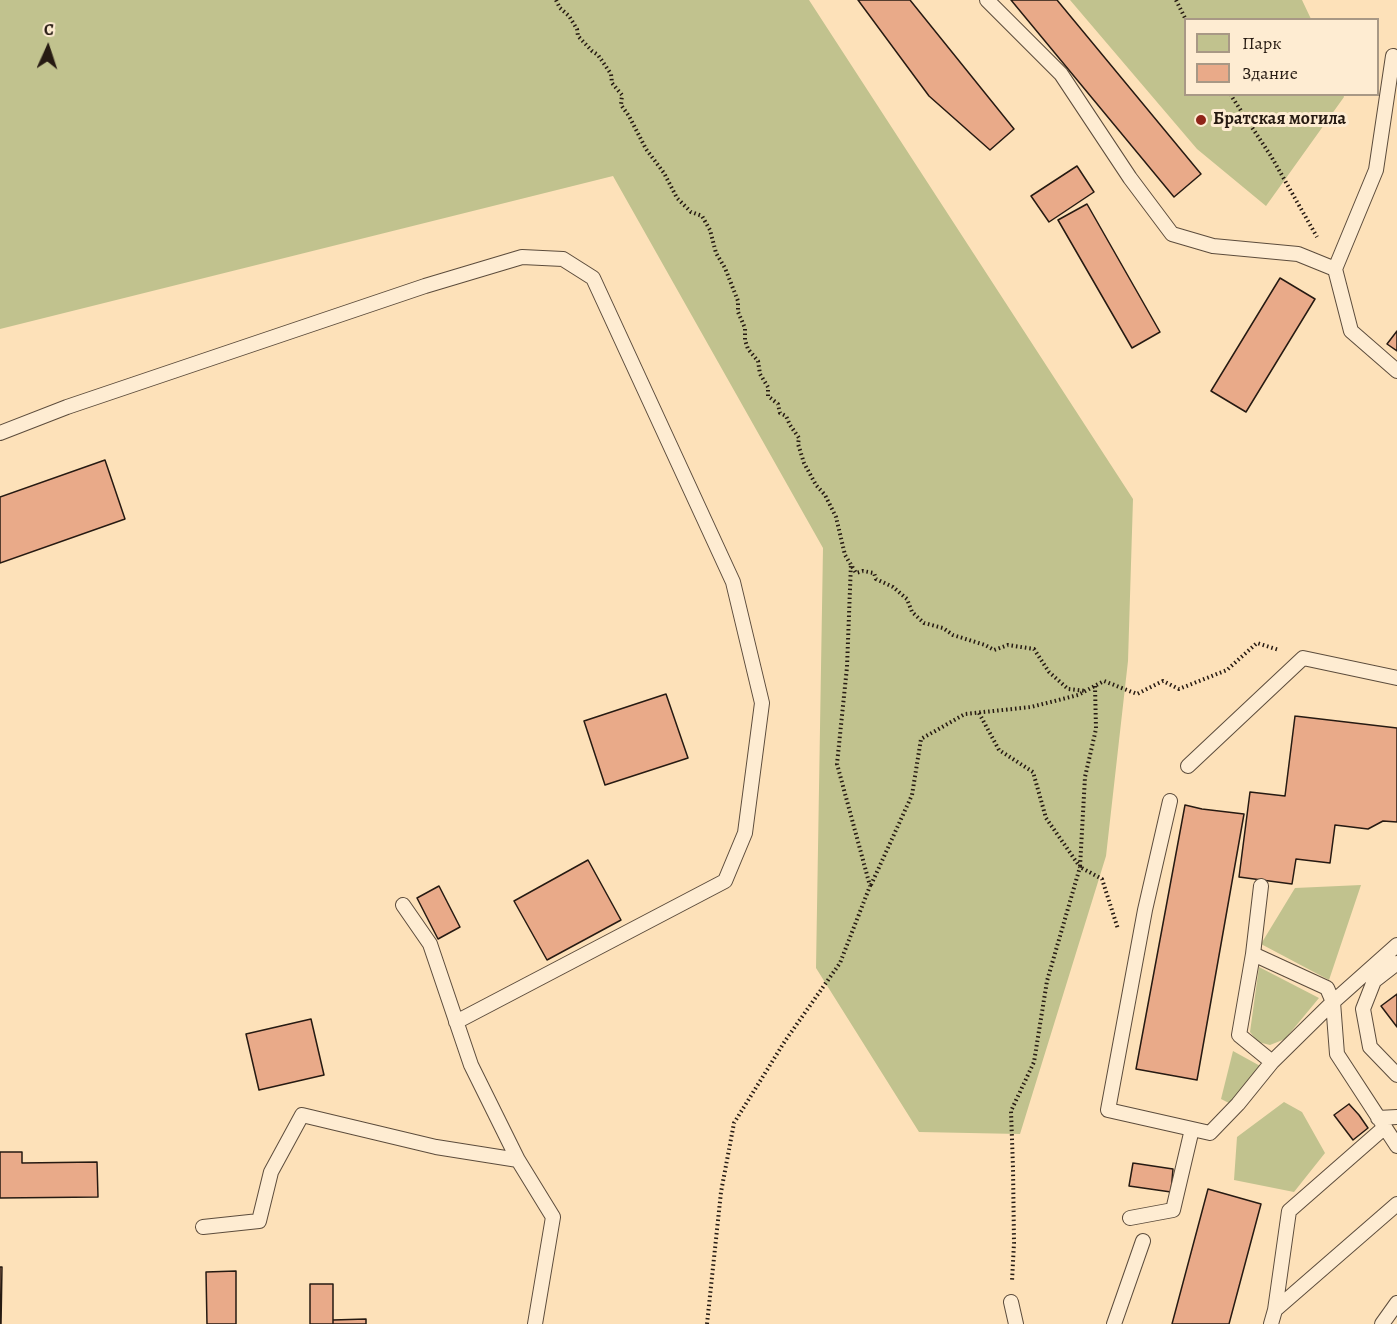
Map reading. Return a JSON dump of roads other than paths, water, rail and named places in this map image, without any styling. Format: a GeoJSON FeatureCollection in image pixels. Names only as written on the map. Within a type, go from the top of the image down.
{"type":"FeatureCollection","features":[{"type":"Feature","properties":{"kind":"lane"},"geometry":{"type":"LineString","coordinates":[[987,0],[1061,74],[1130,178],[1172,234],[1213,246],[1298,254],[1335,269]]}},
{"type":"Feature","properties":{"kind":"lane"},"geometry":{"type":"LineString","coordinates":[[1393,56],[1376,170],[1335,269],[1351,331],[1397,371]]}},
{"type":"Feature","properties":{"kind":"lane"},"geometry":{"type":"LineString","coordinates":[[0,433],[425,286],[522,257],[562,259],[593,278],[733,582],[762,703],[745,833],[726,881],[456,1022]]}},
{"type":"Feature","properties":{"kind":"lane"},"geometry":{"type":"LineString","coordinates":[[1188,766],[1303,658],[1397,678]]}},
{"type":"Feature","properties":{"kind":"lane"},"geometry":{"type":"LineString","coordinates":[[1170,801],[1145,910],[1108,1110],[1210,1133],[1238,1104],[1272,1062],[1333,1002],[1397,945]]}},
{"type":"Feature","properties":{"kind":"lane"},"geometry":{"type":"LineString","coordinates":[[1261,886],[1253,954],[1239,1035],[1272,1062]]}},
{"type":"Feature","properties":{"kind":"lane"},"geometry":{"type":"LineString","coordinates":[[403,905],[430,944],[471,1065],[518,1160],[553,1217],[535,1324]]}},
{"type":"Feature","properties":{"kind":"lane"},"geometry":{"type":"LineString","coordinates":[[1253,954],[1327,988],[1333,1002],[1337,1054],[1397,1146]]}},
{"type":"Feature","properties":{"kind":"lane"},"geometry":{"type":"LineString","coordinates":[[1397,963],[1374,981],[1363,1010],[1370,1047],[1397,1075]]}},
{"type":"Feature","properties":{"kind":"lane"},"geometry":{"type":"LineString","coordinates":[[203,1227],[259,1221],[271,1172],[302,1116],[436,1148],[518,1160]]}},
{"type":"Feature","properties":{"kind":"lane"},"geometry":{"type":"LineString","coordinates":[[1272,1324],[1289,1211],[1382,1122],[1397,1118]]}},
{"type":"Feature","properties":{"kind":"lane"},"geometry":{"type":"LineString","coordinates":[[1130,1218],[1173,1210],[1192,1129]]}},
{"type":"Feature","properties":{"kind":"lane"},"geometry":{"type":"LineString","coordinates":[[1275,1310],[1397,1204]]}},
{"type":"Feature","properties":{"kind":"lane"},"geometry":{"type":"LineString","coordinates":[[1114,1324],[1143,1241]]}},
{"type":"Feature","properties":{"kind":"lane"},"geometry":{"type":"LineString","coordinates":[[1011,1302],[1016,1324]]}},
{"type":"Feature","properties":{"kind":"lane"},"geometry":{"type":"LineString","coordinates":[[1382,1324],[1397,1303]]}},
{"type":"Feature","properties":{"kind":"place","name":"Братская могила"},"geometry":{"type":"Point","coordinates":[1201,120]}}]}
